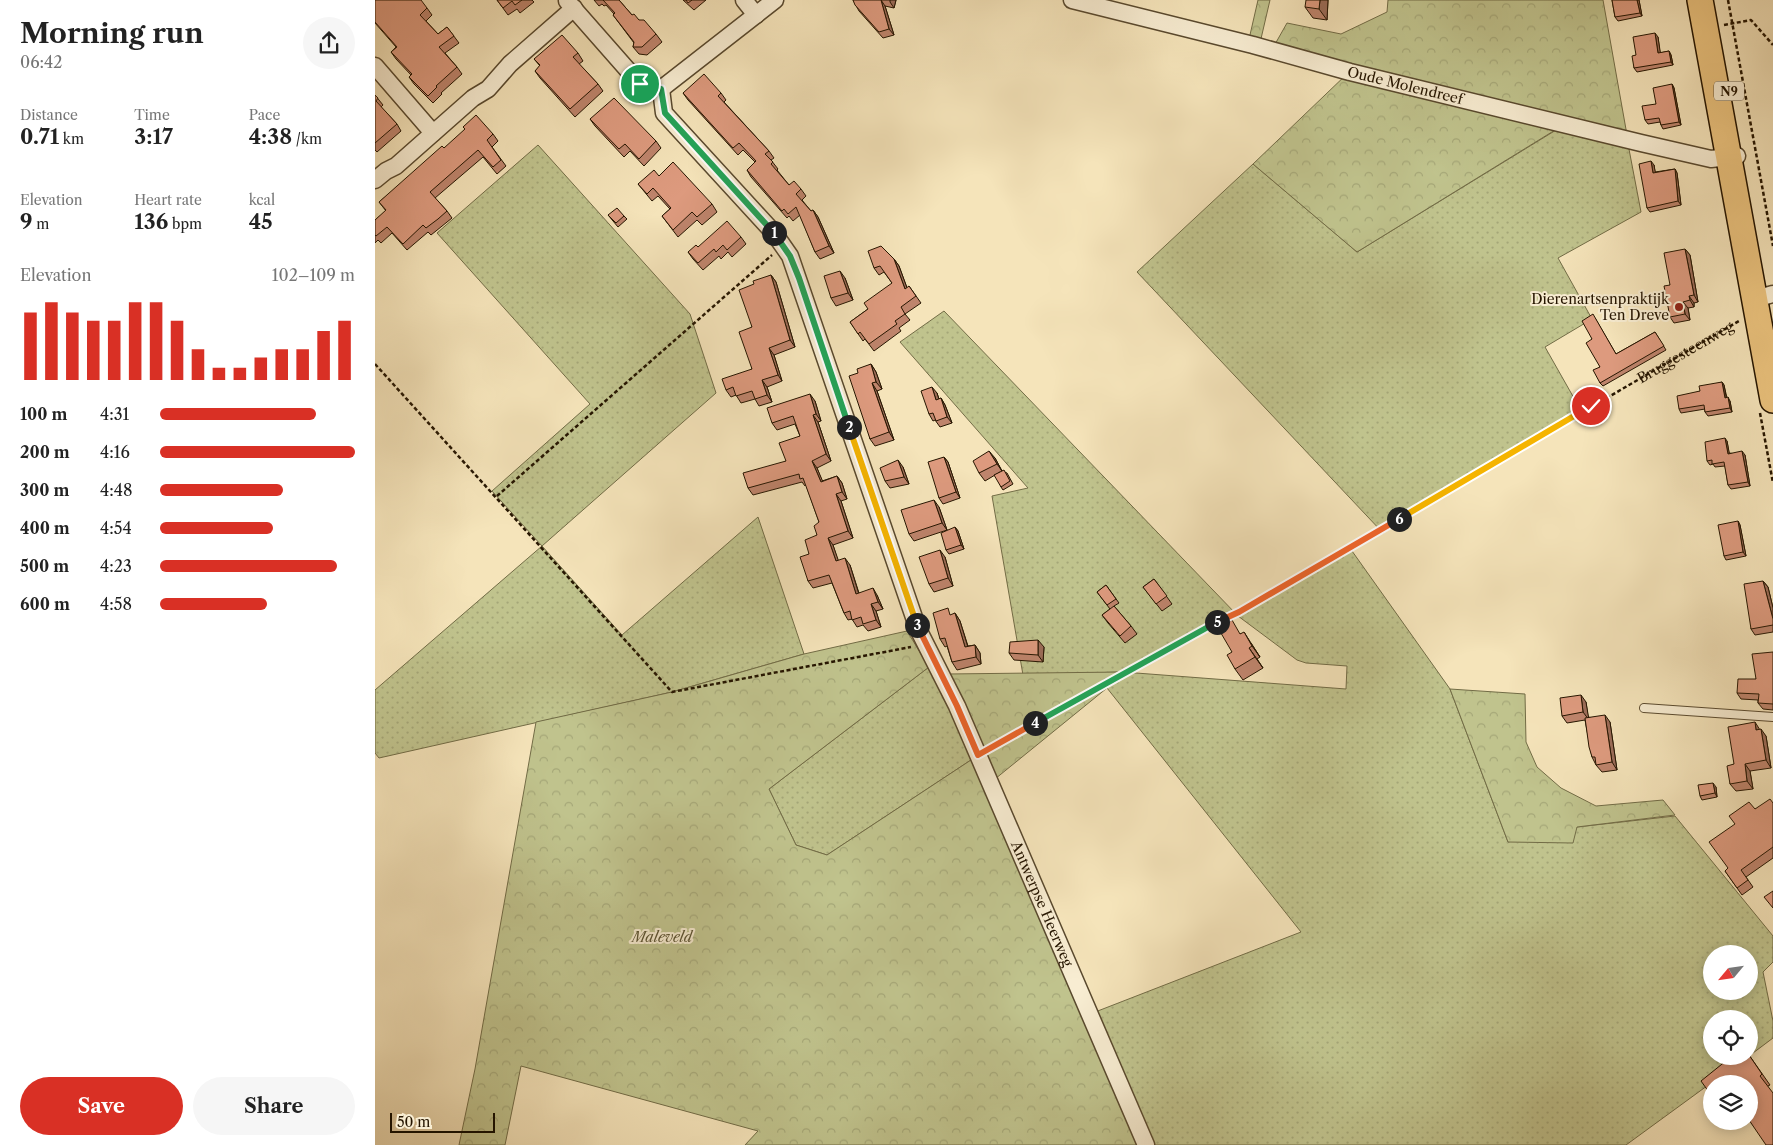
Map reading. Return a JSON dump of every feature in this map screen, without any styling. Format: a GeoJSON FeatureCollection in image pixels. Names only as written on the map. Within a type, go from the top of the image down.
{"type":"FeatureCollection","features":[{"type":"Feature","properties":{"kind":"main road","name":"N9"},"geometry":{"type":"LineString","coordinates":[[1700,0],[1735,156],[1765,307],[1773,400]]}},
{"type":"Feature","properties":{"kind":"main road","name":"N9"},"geometry":{"type":"LineString","coordinates":[[1713,0],[1735,156]]}},
{"type":"Feature","properties":{"kind":"street"},"geometry":{"type":"LineString","coordinates":[[744,0],[756,15]]}},
{"type":"Feature","properties":{"kind":"street"},"geometry":{"type":"LineString","coordinates":[[375,180],[396,166],[473,98],[489,89],[510,64],[570,4],[640,84],[645,87],[661,89],[775,0]]}},
{"type":"Feature","properties":{"kind":"street","name":"Oude Molendreef"},"geometry":{"type":"LineString","coordinates":[[1072,0],[1253,45],[1350,72],[1641,143],[1711,159],[1735,156]]}},
{"type":"Feature","properties":{"kind":"street"},"geometry":{"type":"LineString","coordinates":[[375,66],[433,133]]}},
{"type":"Feature","properties":{"kind":"street","name":"Antwerpse Heerweg"},"geometry":{"type":"LineString","coordinates":[[661,89],[665,113],[774,233],[790,256],[918,629],[978,755],[1147,1145]]}},
{"type":"Feature","properties":{"kind":"lane"},"geometry":{"type":"LineString","coordinates":[[1644,708],[1773,717]]}},
{"type":"Feature","properties":{"kind":"path"},"geometry":{"type":"LineString","coordinates":[[1728,0],[1773,246]]}},
{"type":"Feature","properties":{"kind":"path"},"geometry":{"type":"LineString","coordinates":[[1732,24],[1751,20],[1773,45]]}},
{"type":"Feature","properties":{"kind":"path"},"geometry":{"type":"LineString","coordinates":[[497,496],[782,245]]}},
{"type":"Feature","properties":{"kind":"path","name":"Bruggesteenweg"},"geometry":{"type":"LineString","coordinates":[[978,755],[1224,618],[1239,612],[1736,322],[1765,307]]}},
{"type":"Feature","properties":{"kind":"path"},"geometry":{"type":"LineString","coordinates":[[375,364],[497,496],[672,692],[926,644]]}},
{"type":"Feature","properties":{"kind":"green space"},"geometry":{"type":"Polygon","coordinates":[[[1258,0],[1270,0],[1260,43],[1247,48],[1258,0]]]}},
{"type":"Feature","properties":{"kind":"green space"},"geometry":{"type":"Polygon","coordinates":[[[1388,0],[1603,0],[1627,135],[1560,127],[1357,252],[1253,164],[1349,72],[1274,46],[1287,23],[1341,34],[1387,12],[1388,0]]]}},
{"type":"Feature","properties":{"kind":"green space"},"geometry":{"type":"Polygon","coordinates":[[[1561,127],[1628,144],[1641,212],[1558,258],[1592,319],[1545,347],[1583,414],[1383,533],[1137,272],[1253,164],[1357,252],[1561,127]]]}},
{"type":"Feature","properties":{"kind":"green space"},"geometry":{"type":"Polygon","coordinates":[[[538,145],[690,314],[716,393],[542,546],[492,491],[590,404],[437,233],[538,145]]]}},
{"type":"Feature","properties":{"kind":"green space"},"geometry":{"type":"Polygon","coordinates":[[[944,311],[1238,616],[1352,551],[1450,689],[1508,842],[1577,827],[1675,816],[1773,936],[1773,962],[1763,972],[1773,1021],[1773,1038],[1758,1049],[1758,1010],[1703,1010],[1703,1065],[1736,1065],[1722,1075],[1703,1075],[1703,1089],[1626,1145],[1146,1145],[1090,1014],[1301,932],[1107,688],[1121,672],[1023,675],[992,496],[1028,488],[900,342],[944,311]],[[1238,616],[1219,618],[1123,672],[1346,689],[1347,666],[1306,663],[1297,660],[1238,616]]]}},
{"type":"Feature","properties":{"kind":"green space"},"geometry":{"type":"Polygon","coordinates":[[[758,517],[804,654],[672,692],[379,758],[375,753],[375,690],[542,546],[622,635],[758,517]]]}},
{"type":"Feature","properties":{"kind":"green space","name":"Maleveld"},"geometry":{"type":"Polygon","coordinates":[[[907,631],[929,667],[769,789],[796,845],[827,855],[974,758],[947,674],[1122,672],[1107,688],[995,779],[1146,1145],[745,1145],[758,1131],[521,1066],[505,1145],[459,1145],[475,1069],[536,722],[672,692],[804,654],[907,631]]]}},
{"type":"Feature","properties":{"kind":"green space"},"geometry":{"type":"Polygon","coordinates":[[[929,667],[974,758],[827,855],[796,845],[769,789],[929,667]]]}},
{"type":"Feature","properties":{"kind":"green space"},"geometry":{"type":"Polygon","coordinates":[[[1450,689],[1525,694],[1526,742],[1537,767],[1561,788],[1596,806],[1663,800],[1675,815],[1577,827],[1573,843],[1508,842],[1450,689]]]}},
{"type":"Feature","properties":{"kind":"building"},"geometry":{"type":"Polygon","coordinates":[[[375,0],[421,0],[427,8],[420,15],[438,34],[447,27],[454,36],[439,47],[457,67],[428,96],[409,77],[412,74],[391,52],[397,47],[375,22],[375,0]]]}},
{"type":"Feature","properties":{"kind":"building"},"geometry":{"type":"Polygon","coordinates":[[[497,0],[522,0],[515,5],[512,1],[503,8],[497,0]]]}},
{"type":"Feature","properties":{"kind":"building"},"geometry":{"type":"Polygon","coordinates":[[[603,0],[619,0],[632,15],[634,14],[639,20],[644,20],[656,34],[642,47],[633,47],[634,42],[613,15],[615,13],[603,0]]]}},
{"type":"Feature","properties":{"kind":"building"},"geometry":{"type":"Polygon","coordinates":[[[853,0],[881,0],[889,29],[879,32],[855,5],[853,0]]]}},
{"type":"Feature","properties":{"kind":"building"},"geometry":{"type":"Polygon","coordinates":[[[1306,0],[1320,0],[1319,9],[1305,7],[1306,0]]]}},
{"type":"Feature","properties":{"kind":"building"},"geometry":{"type":"Polygon","coordinates":[[[1612,0],[1637,0],[1640,13],[1615,17],[1612,0]]]}},
{"type":"Feature","properties":{"kind":"building"},"geometry":{"type":"Polygon","coordinates":[[[1655,33],[1658,53],[1669,51],[1671,62],[1634,68],[1632,56],[1636,55],[1633,37],[1655,33]]]}},
{"type":"Feature","properties":{"kind":"building"},"geometry":{"type":"Polygon","coordinates":[[[562,35],[578,53],[573,57],[598,84],[570,109],[535,71],[540,65],[534,59],[562,35]]]}},
{"type":"Feature","properties":{"kind":"building"},"geometry":{"type":"Polygon","coordinates":[[[704,74],[721,93],[718,96],[769,151],[765,154],[773,162],[771,164],[789,185],[794,181],[801,189],[796,194],[811,211],[813,210],[829,246],[815,252],[796,207],[788,214],[784,209],[782,211],[747,170],[756,161],[739,143],[733,148],[683,93],[704,74]]]}},
{"type":"Feature","properties":{"kind":"building"},"geometry":{"type":"Polygon","coordinates":[[[1672,84],[1679,122],[1661,125],[1659,118],[1645,120],[1642,106],[1656,104],[1653,88],[1672,84]]]}},
{"type":"Feature","properties":{"kind":"building"},"geometry":{"type":"Polygon","coordinates":[[[375,95],[378,98],[376,101],[397,124],[375,143],[375,95]]]}},
{"type":"Feature","properties":{"kind":"building"},"geometry":{"type":"Polygon","coordinates":[[[614,98],[656,141],[639,159],[625,144],[619,149],[590,119],[614,98]]]}},
{"type":"Feature","properties":{"kind":"building"},"geometry":{"type":"Polygon","coordinates":[[[476,115],[493,134],[487,140],[501,160],[493,167],[478,150],[430,192],[447,211],[426,228],[423,225],[403,244],[387,227],[376,236],[375,220],[386,210],[379,202],[442,146],[444,148],[465,129],[463,127],[476,115]]]}},
{"type":"Feature","properties":{"kind":"building"},"geometry":{"type":"Polygon","coordinates":[[[1651,161],[1653,173],[1675,169],[1678,201],[1647,208],[1639,164],[1651,161]]]}},
{"type":"Feature","properties":{"kind":"building"},"geometry":{"type":"Polygon","coordinates":[[[673,162],[712,204],[697,217],[692,212],[673,230],[662,216],[671,208],[653,188],[647,194],[638,184],[654,170],[659,176],[673,162]]]}},
{"type":"Feature","properties":{"kind":"building"},"geometry":{"type":"Polygon","coordinates":[[[617,208],[624,216],[616,223],[608,215],[617,208]]]}},
{"type":"Feature","properties":{"kind":"building"},"geometry":{"type":"Polygon","coordinates":[[[727,221],[741,237],[727,250],[723,245],[716,252],[714,249],[698,263],[688,252],[696,245],[698,247],[727,221]]]}},
{"type":"Feature","properties":{"kind":"building"},"geometry":{"type":"Polygon","coordinates":[[[881,246],[894,259],[905,289],[909,286],[916,296],[901,307],[905,314],[895,321],[897,324],[869,344],[860,332],[858,334],[850,322],[868,309],[864,303],[892,283],[880,266],[874,268],[868,251],[881,246]]]}},
{"type":"Feature","properties":{"kind":"building"},"geometry":{"type":"Polygon","coordinates":[[[1685,249],[1694,295],[1689,296],[1690,300],[1683,302],[1685,314],[1670,317],[1664,286],[1670,285],[1664,253],[1685,249]]]}},
{"type":"Feature","properties":{"kind":"building"},"geometry":{"type":"Polygon","coordinates":[[[840,271],[848,293],[831,298],[824,276],[840,271]]]}},
{"type":"Feature","properties":{"kind":"building"},"geometry":{"type":"Polygon","coordinates":[[[771,275],[790,340],[769,348],[778,375],[762,380],[767,395],[755,399],[752,391],[736,396],[733,387],[726,390],[722,379],[752,369],[739,332],[752,327],[739,290],[754,284],[753,281],[771,275]]]}},
{"type":"Feature","properties":{"kind":"building"},"geometry":{"type":"Polygon","coordinates":[[[1593,314],[1616,354],[1655,332],[1664,346],[1600,383],[1593,370],[1600,367],[1586,343],[1592,339],[1582,321],[1593,314]]]}},
{"type":"Feature","properties":{"kind":"building"},"geometry":{"type":"Polygon","coordinates":[[[871,364],[876,382],[872,383],[889,432],[870,439],[849,376],[858,373],[857,369],[871,364]]]}},
{"type":"Feature","properties":{"kind":"building"},"geometry":{"type":"Polygon","coordinates":[[[1722,382],[1725,398],[1728,397],[1730,408],[1705,412],[1704,405],[1679,409],[1677,396],[1700,391],[1699,386],[1722,382]]]}},
{"type":"Feature","properties":{"kind":"building"},"geometry":{"type":"Polygon","coordinates":[[[932,387],[936,400],[941,398],[947,417],[936,421],[933,413],[929,414],[921,391],[932,387]]]}},
{"type":"Feature","properties":{"kind":"building"},"geometry":{"type":"Polygon","coordinates":[[[810,394],[816,414],[813,415],[826,454],[812,461],[821,482],[837,476],[842,492],[836,494],[848,531],[828,538],[836,561],[845,558],[856,594],[873,588],[878,602],[871,604],[876,620],[863,624],[861,617],[852,620],[850,611],[844,613],[829,575],[808,581],[800,557],[809,554],[805,540],[817,535],[814,526],[819,522],[803,478],[800,479],[799,474],[748,488],[743,473],[786,461],[779,443],[800,436],[793,416],[772,423],[767,408],[810,394]]]}},
{"type":"Feature","properties":{"kind":"building"},"geometry":{"type":"Polygon","coordinates":[[[1725,438],[1728,454],[1742,451],[1748,482],[1728,485],[1724,462],[1712,464],[1712,460],[1707,461],[1705,442],[1725,438]]]}},
{"type":"Feature","properties":{"kind":"building"},"geometry":{"type":"Polygon","coordinates":[[[989,451],[997,464],[979,473],[973,461],[989,451]]]}},
{"type":"Feature","properties":{"kind":"building"},"geometry":{"type":"Polygon","coordinates":[[[944,457],[956,492],[939,498],[928,462],[944,457]]]}},
{"type":"Feature","properties":{"kind":"building"},"geometry":{"type":"Polygon","coordinates":[[[898,460],[904,477],[885,481],[880,468],[898,460]]]}},
{"type":"Feature","properties":{"kind":"building"},"geometry":{"type":"Polygon","coordinates":[[[1004,470],[1010,481],[1001,487],[994,475],[1004,470]]]}},
{"type":"Feature","properties":{"kind":"building"},"geometry":{"type":"Polygon","coordinates":[[[934,500],[942,523],[909,534],[901,510],[934,500]]]}},
{"type":"Feature","properties":{"kind":"building"},"geometry":{"type":"Polygon","coordinates":[[[1738,521],[1743,552],[1724,556],[1718,525],[1738,521]]]}},
{"type":"Feature","properties":{"kind":"building"},"geometry":{"type":"Polygon","coordinates":[[[955,527],[961,545],[946,550],[941,533],[955,527]]]}},
{"type":"Feature","properties":{"kind":"building"},"geometry":{"type":"Polygon","coordinates":[[[940,550],[948,578],[929,584],[919,557],[940,550]]]}},
{"type":"Feature","properties":{"kind":"building"},"geometry":{"type":"Polygon","coordinates":[[[1154,579],[1167,596],[1156,604],[1143,587],[1154,579]]]}},
{"type":"Feature","properties":{"kind":"building"},"geometry":{"type":"Polygon","coordinates":[[[1763,581],[1773,625],[1751,629],[1744,584],[1763,581]]]}},
{"type":"Feature","properties":{"kind":"building"},"geometry":{"type":"Polygon","coordinates":[[[1106,585],[1116,599],[1107,605],[1097,592],[1106,585]]]}},
{"type":"Feature","properties":{"kind":"building"},"geometry":{"type":"Polygon","coordinates":[[[1114,606],[1131,626],[1120,636],[1102,615],[1114,606]]]}},
{"type":"Feature","properties":{"kind":"building"},"geometry":{"type":"Polygon","coordinates":[[[948,608],[950,615],[955,613],[965,647],[975,645],[976,657],[952,662],[945,638],[940,639],[933,613],[948,608]]]}},
{"type":"Feature","properties":{"kind":"building"},"geometry":{"type":"Polygon","coordinates":[[[1232,620],[1240,634],[1244,632],[1252,646],[1249,648],[1255,657],[1235,669],[1227,655],[1232,652],[1218,628],[1232,620]]]}},
{"type":"Feature","properties":{"kind":"building"},"geometry":{"type":"Polygon","coordinates":[[[1038,640],[1038,655],[1009,653],[1010,642],[1038,640]]]}},
{"type":"Feature","properties":{"kind":"building"},"geometry":{"type":"Polygon","coordinates":[[[1773,652],[1773,704],[1758,703],[1759,694],[1737,693],[1738,679],[1756,679],[1752,654],[1773,652]]]}},
{"type":"Feature","properties":{"kind":"building"},"geometry":{"type":"Polygon","coordinates":[[[1581,695],[1583,712],[1562,716],[1560,698],[1581,695]]]}},
{"type":"Feature","properties":{"kind":"building"},"geometry":{"type":"Polygon","coordinates":[[[1605,715],[1612,762],[1596,765],[1595,757],[1592,757],[1589,747],[1585,718],[1605,715]]]}},
{"type":"Feature","properties":{"kind":"building"},"geometry":{"type":"Polygon","coordinates":[[[1755,722],[1756,730],[1761,729],[1766,760],[1745,764],[1747,781],[1730,784],[1727,766],[1734,764],[1728,727],[1755,722]]]}},
{"type":"Feature","properties":{"kind":"building"},"geometry":{"type":"Polygon","coordinates":[[[1713,783],[1715,793],[1700,796],[1698,785],[1713,783]]]}},
{"type":"Feature","properties":{"kind":"building"},"geometry":{"type":"Polygon","coordinates":[[[1770,799],[1773,803],[1773,847],[1741,870],[1748,880],[1737,888],[1725,871],[1728,868],[1709,842],[1735,824],[1729,816],[1749,802],[1755,809],[1770,799]]]}},
{"type":"Feature","properties":{"kind":"building"},"geometry":{"type":"Polygon","coordinates":[[[1773,891],[1773,908],[1764,897],[1773,891]]]}},
{"type":"Feature","properties":{"kind":"building"},"geometry":{"type":"Polygon","coordinates":[[[1721,1065],[1756,1065],[1762,1074],[1760,1076],[1773,1093],[1773,1145],[1766,1145],[1756,1130],[1758,1130],[1758,1075],[1708,1075],[1721,1065]]]}},
{"type":"Feature","properties":{"kind":"place","name":"Dierenartsenpraktijk Ten Dreve"},"geometry":{"type":"Point","coordinates":[1679,307]}},
{"type":"Feature","properties":{"kind":"route"},"geometry":{"type":"LineString","coordinates":[[640,84],[645,87],[661,89],[662,107],[665,113],[774,233],[790,256],[918,629],[957,706],[978,755],[1118,676],[1224,618],[1239,612],[1591,406]]}}]}
